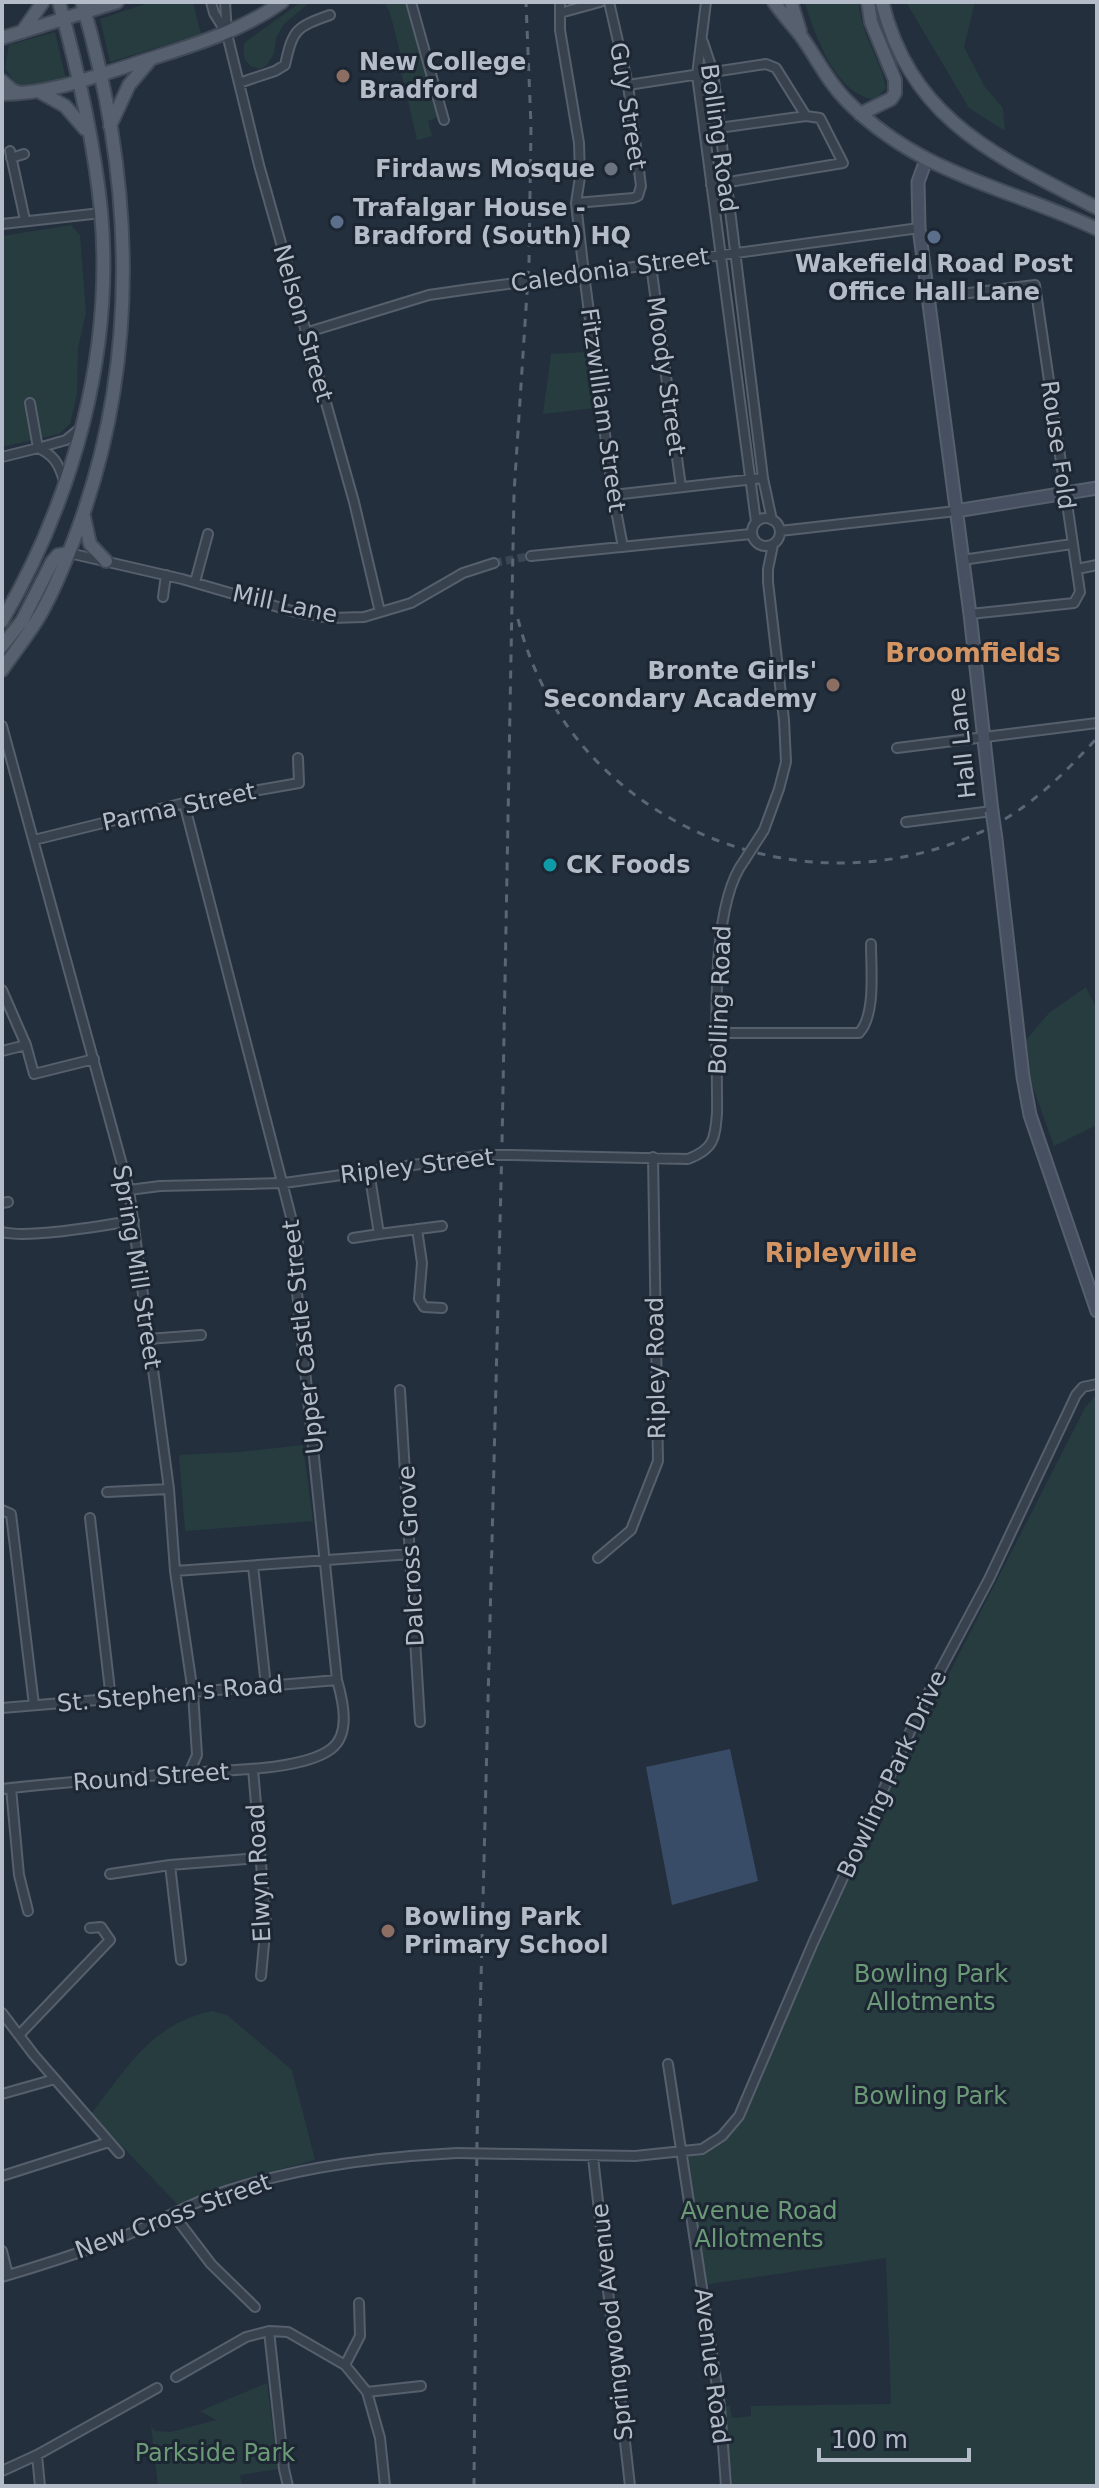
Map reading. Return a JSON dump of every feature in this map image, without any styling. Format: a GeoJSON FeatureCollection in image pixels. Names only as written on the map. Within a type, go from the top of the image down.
{"type":"FeatureCollection","features":[{"type":"Feature","properties":{"kind":"main road"},"geometry":{"type":"LineString","coordinates":[[22,32],[43,2]]}},
{"type":"Feature","properties":{"kind":"main road"},"geometry":{"type":"LineString","coordinates":[[2,621],[23,585],[65,485],[82,427],[100,314],[101,213],[78,83],[59,2]]}},
{"type":"Feature","properties":{"kind":"main road"},"geometry":{"type":"LineString","coordinates":[[2,39],[64,18],[84,7],[117,2]]}},
{"type":"Feature","properties":{"kind":"main road"},"geometry":{"type":"LineString","coordinates":[[2,94],[40,92],[78,83],[227,34],[282,2]]}},
{"type":"Feature","properties":{"kind":"main road"},"geometry":{"type":"LineString","coordinates":[[774,2],[802,38],[819,67],[860,114],[926,160],[1097,229]]}},
{"type":"Feature","properties":{"kind":"main road"},"geometry":{"type":"LineString","coordinates":[[791,2],[802,38]]}},
{"type":"Feature","properties":{"kind":"main road"},"geometry":{"type":"LineString","coordinates":[[860,114],[891,99],[896,87],[871,22],[868,2]]}},
{"type":"Feature","properties":{"kind":"main road"},"geometry":{"type":"LineString","coordinates":[[882,2],[906,66],[954,124],[1002,159],[1097,208]]}},
{"type":"Feature","properties":{"kind":"main road"},"geometry":{"type":"LineString","coordinates":[[2,670],[40,615],[69,553],[100,460],[111,406],[123,308],[120,186],[84,7]]}},
{"type":"Feature","properties":{"kind":"main road"},"geometry":{"type":"LineString","coordinates":[[110,126],[129,85],[152,58]]}},
{"type":"Feature","properties":{"kind":"main road"},"geometry":{"type":"LineString","coordinates":[[2,81],[23,94]]}},
{"type":"Feature","properties":{"kind":"main road"},"geometry":{"type":"LineString","coordinates":[[40,92],[65,106],[87,131]]}},
{"type":"Feature","properties":{"kind":"main road"},"geometry":{"type":"LineString","coordinates":[[83,514],[90,544],[106,561]]}},
{"type":"Feature","properties":{"kind":"main road"},"geometry":{"type":"LineString","coordinates":[[45,537],[69,553]]}},
{"type":"Feature","properties":{"kind":"main road"},"geometry":{"type":"LineString","coordinates":[[2,646],[22,621],[52,562],[58,555],[69,553]]}},
{"type":"Feature","properties":{"kind":"street","name":"Nelson Street"},"geometry":{"type":"LineString","coordinates":[[211,2],[227,34],[259,165],[354,502],[380,612]]}},
{"type":"Feature","properties":{"kind":"street","name":"Nelson Street"},"geometry":{"type":"LineString","coordinates":[[225,2],[227,34]]}},
{"type":"Feature","properties":{"kind":"street"},"geometry":{"type":"LineString","coordinates":[[411,2],[444,120]]}},
{"type":"Feature","properties":{"kind":"street","name":"Fitzwilliam Street"},"geometry":{"type":"LineString","coordinates":[[560,2],[560,30],[579,143],[580,177],[576,203],[584,274],[613,495],[623,547]]}},
{"type":"Feature","properties":{"kind":"street"},"geometry":{"type":"LineString","coordinates":[[560,13],[600,2]]}},
{"type":"Feature","properties":{"kind":"street","name":"Guy Street"},"geometry":{"type":"LineString","coordinates":[[576,203],[633,198],[640,192],[628,85],[609,2]]}},
{"type":"Feature","properties":{"kind":"street","name":"Bolling Road"},"geometry":{"type":"LineString","coordinates":[[706,2],[697,75],[756,522]]}},
{"type":"Feature","properties":{"kind":"street"},"geometry":{"type":"LineString","coordinates":[[239,83],[285,65],[291,35],[302,25],[330,15]]}},
{"type":"Feature","properties":{"kind":"street","name":"Bolling Road"},"geometry":{"type":"LineString","coordinates":[[703,41],[713,72],[763,478],[772,520]]}},
{"type":"Feature","properties":{"kind":"street"},"geometry":{"type":"LineString","coordinates":[[628,85],[766,64],[776,68],[806,116]]}},
{"type":"Feature","properties":{"kind":"street"},"geometry":{"type":"LineString","coordinates":[[704,130],[806,116],[820,118],[843,163],[711,185]]}},
{"type":"Feature","properties":{"kind":"street"},"geometry":{"type":"LineString","coordinates":[[24,154],[10,154],[25,220]]}},
{"type":"Feature","properties":{"kind":"street","name":"Hall Lane"},"geometry":{"type":"LineString","coordinates":[[926,160],[918,182],[919,228],[970,614],[1023,1077],[1030,1115],[1097,1311]]}},
{"type":"Feature","properties":{"kind":"street"},"geometry":{"type":"LineString","coordinates":[[2,224],[101,213]]}},
{"type":"Feature","properties":{"kind":"street","name":"Caledonia Street"},"geometry":{"type":"LineString","coordinates":[[305,333],[429,295],[919,228]]}},
{"type":"Feature","properties":{"kind":"street","name":"Moody Street"},"geometry":{"type":"LineString","coordinates":[[651,265],[681,487]]}},
{"type":"Feature","properties":{"kind":"street","name":"Rouse Fold"},"geometry":{"type":"LineString","coordinates":[[928,298],[1035,285],[1077,569],[1080,592],[1074,603],[970,614]]}},
{"type":"Feature","properties":{"kind":"street"},"geometry":{"type":"LineString","coordinates":[[30,403],[38,448]]}},
{"type":"Feature","properties":{"kind":"street"},"geometry":{"type":"LineString","coordinates":[[2,457],[66,440],[82,427]]}},
{"type":"Feature","properties":{"kind":"street"},"geometry":{"type":"LineString","coordinates":[[38,448],[58,463],[65,485]]}},
{"type":"Feature","properties":{"kind":"street"},"geometry":{"type":"LineString","coordinates":[[613,495],[763,478]]}},
{"type":"Feature","properties":{"kind":"street"},"geometry":{"type":"LineString","coordinates":[[780,531],[956,511],[1097,488]]}},
{"type":"Feature","properties":{"kind":"street"},"geometry":{"type":"LineString","coordinates":[[764,518],[772,520],[780,531],[779,539],[765,547],[757,544],[751,534],[756,522],[764,518]]}},
{"type":"Feature","properties":{"kind":"street"},"geometry":{"type":"LineString","coordinates":[[195,582],[208,534]]}},
{"type":"Feature","properties":{"kind":"street"},"geometry":{"type":"LineString","coordinates":[[531,556],[751,534]]}},
{"type":"Feature","properties":{"kind":"street","name":"Bolling Road"},"geometry":{"type":"LineString","coordinates":[[703,1153],[715,1136],[719,929],[737,870],[764,830],[786,762],[768,569],[757,544]]}},
{"type":"Feature","properties":{"kind":"street"},"geometry":{"type":"LineString","coordinates":[[962,560],[1072,544]]}},
{"type":"Feature","properties":{"kind":"street","name":"Bolling Road"},"geometry":{"type":"LineString","coordinates":[[768,569],[773,545]]}},
{"type":"Feature","properties":{"kind":"street","name":"Mill Lane"},"geometry":{"type":"LineString","coordinates":[[69,553],[330,618],[364,617],[411,603],[463,573],[494,563]]}},
{"type":"Feature","properties":{"kind":"street"},"geometry":{"type":"LineString","coordinates":[[1077,569],[1097,565]]}},
{"type":"Feature","properties":{"kind":"street"},"geometry":{"type":"LineString","coordinates":[[163,597],[166,575]]}},
{"type":"Feature","properties":{"kind":"street"},"geometry":{"type":"LineString","coordinates":[[897,748],[1097,723]]}},
{"type":"Feature","properties":{"kind":"street","name":"Spring Mill Street"},"geometry":{"type":"LineString","coordinates":[[2,726],[129,1190],[169,1489],[175,1571],[193,1693],[197,1755],[189,1773]]}},
{"type":"Feature","properties":{"kind":"street","name":"Parma Street"},"geometry":{"type":"LineString","coordinates":[[34,840],[184,803],[299,783],[298,758]]}},
{"type":"Feature","properties":{"kind":"street","name":"Upper Castle Street"},"geometry":{"type":"LineString","coordinates":[[184,803],[298,1244],[295,1273],[337,1680],[344,1705],[343,1729],[333,1748],[318,1757],[299,1761]]}},
{"type":"Feature","properties":{"kind":"street"},"geometry":{"type":"LineString","coordinates":[[906,822],[992,811]]}},
{"type":"Feature","properties":{"kind":"street"},"geometry":{"type":"LineString","coordinates":[[718,1033],[859,1033],[867,1025],[869,1013],[871,944]]}},
{"type":"Feature","properties":{"kind":"street"},"geometry":{"type":"LineString","coordinates":[[2,990],[26,1045],[34,1074],[94,1059]]}},
{"type":"Feature","properties":{"kind":"street"},"geometry":{"type":"LineString","coordinates":[[2,1051],[26,1045]]}},
{"type":"Feature","properties":{"kind":"street","name":"Ripley Street"},"geometry":{"type":"LineString","coordinates":[[129,1190],[160,1186],[284,1183],[485,1155],[688,1159],[703,1153]]}},
{"type":"Feature","properties":{"kind":"street","name":"Ripley Road"},"geometry":{"type":"LineString","coordinates":[[598,1558],[631,1530],[658,1461],[653,1157]]}},
{"type":"Feature","properties":{"kind":"street"},"geometry":{"type":"LineString","coordinates":[[369,1171],[379,1234]]}},
{"type":"Feature","properties":{"kind":"street"},"geometry":{"type":"LineString","coordinates":[[2,1232],[44,1232],[134,1221]]}},
{"type":"Feature","properties":{"kind":"street"},"geometry":{"type":"LineString","coordinates":[[353,1238],[442,1226]]}},
{"type":"Feature","properties":{"kind":"street"},"geometry":{"type":"LineString","coordinates":[[417,1229],[422,1263],[419,1299],[424,1307],[442,1308]]}},
{"type":"Feature","properties":{"kind":"street"},"geometry":{"type":"LineString","coordinates":[[148,1339],[201,1335]]}},
{"type":"Feature","properties":{"kind":"street","name":"Bowling Park Drive"},"geometry":{"type":"LineString","coordinates":[[681,2152],[702,2149],[722,2136],[739,2116],[813,1943],[925,1699],[989,1579],[1076,1395],[1083,1387],[1097,1384]]}},
{"type":"Feature","properties":{"kind":"street","name":"Dalcross Grove"},"geometry":{"type":"LineString","coordinates":[[400,1390],[420,1722]]}},
{"type":"Feature","properties":{"kind":"street"},"geometry":{"type":"LineString","coordinates":[[107,1492],[169,1489]]}},
{"type":"Feature","properties":{"kind":"street"},"geometry":{"type":"LineString","coordinates":[[4,1510],[11,1514],[34,1705]]}},
{"type":"Feature","properties":{"kind":"street"},"geometry":{"type":"LineString","coordinates":[[90,1518],[111,1699]]}},
{"type":"Feature","properties":{"kind":"street"},"geometry":{"type":"LineString","coordinates":[[175,1571],[411,1554]]}},
{"type":"Feature","properties":{"kind":"street"},"geometry":{"type":"LineString","coordinates":[[253,1566],[266,1686]]}},
{"type":"Feature","properties":{"kind":"street","name":"St. Stephen's Road"},"geometry":{"type":"LineString","coordinates":[[2,1708],[337,1680]]}},
{"type":"Feature","properties":{"kind":"street","name":"Round Street"},"geometry":{"type":"LineString","coordinates":[[6,1788],[253,1769],[299,1761]]}},
{"type":"Feature","properties":{"kind":"street","name":"Elwyn Road"},"geometry":{"type":"LineString","coordinates":[[253,1769],[266,1922],[261,1976]]}},
{"type":"Feature","properties":{"kind":"street"},"geometry":{"type":"LineString","coordinates":[[6,1788],[19,1875],[28,1911]]}},
{"type":"Feature","properties":{"kind":"street"},"geometry":{"type":"LineString","coordinates":[[110,1874],[170,1865],[260,1858]]}},
{"type":"Feature","properties":{"kind":"street"},"geometry":{"type":"LineString","coordinates":[[170,1865],[181,1960]]}},
{"type":"Feature","properties":{"kind":"street"},"geometry":{"type":"LineString","coordinates":[[90,1928],[101,1927],[116,1950]]}},
{"type":"Feature","properties":{"kind":"street"},"geometry":{"type":"LineString","coordinates":[[20,2034],[110,1940]]}},
{"type":"Feature","properties":{"kind":"street"},"geometry":{"type":"LineString","coordinates":[[2,2014],[119,2153]]}},
{"type":"Feature","properties":{"kind":"street"},"geometry":{"type":"LineString","coordinates":[[668,2064],[681,2152]]}},
{"type":"Feature","properties":{"kind":"street"},"geometry":{"type":"LineString","coordinates":[[2,2094],[55,2079]]}},
{"type":"Feature","properties":{"kind":"street"},"geometry":{"type":"LineString","coordinates":[[2,2176],[109,2142]]}},
{"type":"Feature","properties":{"kind":"street","name":"New Cross Street"},"geometry":{"type":"LineString","coordinates":[[5,2276],[113,2240],[227,2190],[319,2166],[457,2153],[593,2157],[681,2152]]}},
{"type":"Feature","properties":{"kind":"street","name":"Avenue Road"},"geometry":{"type":"LineString","coordinates":[[681,2152],[720,2406],[726,2486]]}},
{"type":"Feature","properties":{"kind":"street","name":"Springwood Avenue"},"geometry":{"type":"LineString","coordinates":[[593,2157],[630,2486]]}},
{"type":"Feature","properties":{"kind":"street"},"geometry":{"type":"LineString","coordinates":[[173,2214],[211,2264],[255,2307]]}},
{"type":"Feature","properties":{"kind":"street"},"geometry":{"type":"LineString","coordinates":[[2,2251],[5,2276]]}},
{"type":"Feature","properties":{"kind":"street"},"geometry":{"type":"LineString","coordinates":[[345,2365],[360,2336],[359,2303]]}},
{"type":"Feature","properties":{"kind":"street"},"geometry":{"type":"LineString","coordinates":[[269,2331],[288,2486]]}},
{"type":"Feature","properties":{"kind":"street"},"geometry":{"type":"LineString","coordinates":[[176,2377],[246,2337],[269,2331],[288,2332],[345,2365],[367,2392],[380,2438],[385,2486]]}},
{"type":"Feature","properties":{"kind":"street"},"geometry":{"type":"LineString","coordinates":[[367,2392],[421,2386]]}},
{"type":"Feature","properties":{"kind":"street"},"geometry":{"type":"LineString","coordinates":[[2,2471],[37,2455],[157,2388]]}},
{"type":"Feature","properties":{"kind":"street"},"geometry":{"type":"LineString","coordinates":[[37,2455],[40,2486]]}},
{"type":"Feature","properties":{"kind":"green space"},"geometry":{"type":"Polygon","coordinates":[[[151,2],[193,2],[201,34],[110,62],[100,19],[151,2]]]}},
{"type":"Feature","properties":{"kind":"green space"},"geometry":{"type":"Polygon","coordinates":[[[301,2],[310,2],[284,24],[267,65],[260,69],[248,63],[244,57],[244,43],[301,2]]]}},
{"type":"Feature","properties":{"kind":"green space"},"geometry":{"type":"Polygon","coordinates":[[[377,2],[405,2],[438,117],[428,121],[432,136],[417,140],[390,13],[385,3],[378,5],[377,2]]]}},
{"type":"Feature","properties":{"kind":"green space"},"geometry":{"type":"Polygon","coordinates":[[[804,2],[859,2],[863,24],[886,88],[875,100],[860,95],[838,75],[821,46],[804,2]]]}},
{"type":"Feature","properties":{"kind":"green space"},"geometry":{"type":"Polygon","coordinates":[[[906,2],[975,2],[964,47],[985,87],[1003,108],[1005,131],[969,108],[906,2]]]}},
{"type":"Feature","properties":{"kind":"green space"},"geometry":{"type":"Polygon","coordinates":[[[55,32],[66,79],[27,87],[16,84],[5,68],[9,45],[55,32]]]}},
{"type":"Feature","properties":{"kind":"green space"},"geometry":{"type":"Polygon","coordinates":[[[71,225],[80,235],[86,313],[78,348],[77,394],[70,424],[59,434],[2,447],[2,236],[71,225]]]}},
{"type":"Feature","properties":{"kind":"green space"},"geometry":{"type":"Polygon","coordinates":[[[587,352],[595,408],[543,414],[551,354],[587,352]]]}},
{"type":"Feature","properties":{"kind":"green space"},"geometry":{"type":"Polygon","coordinates":[[[1086,987],[1097,1010],[1097,1125],[1054,1146],[1029,1076],[1026,1040],[1049,1013],[1086,987]]]}},
{"type":"Feature","properties":{"kind":"green space","name":"Bowling Park"},"geometry":{"type":"Polygon","coordinates":[[[1097,1394],[1097,2486],[726,2486],[720,2406],[730,2406],[732,2418],[751,2416],[751,2406],[891,2404],[886,2258],[702,2285],[681,2152],[702,2149],[739,2116],[825,1916],[1085,1408],[1097,1394]]]}},
{"type":"Feature","properties":{"kind":"green space"},"geometry":{"type":"Polygon","coordinates":[[[303,1445],[313,1521],[185,1531],[179,1455],[303,1445]]]}},
{"type":"Feature","properties":{"kind":"green space"},"geometry":{"type":"Polygon","coordinates":[[[212,2011],[227,2015],[292,2070],[315,2160],[232,2182],[180,2207],[91,2114],[129,2065],[156,2037],[191,2017],[212,2011]]]}},
{"type":"Feature","properties":{"kind":"green space","name":"Parkside Park"},"geometry":{"type":"Polygon","coordinates":[[[267,2383],[278,2469],[240,2475],[242,2486],[158,2486],[151,2426],[155,2431],[171,2432],[216,2420],[200,2411],[267,2383]]]}},
{"type":"Feature","properties":{"kind":"water"},"geometry":{"type":"Polygon","coordinates":[[[730,1749],[758,1881],[672,1905],[646,1767],[730,1749]]]}},
{"type":"Feature","properties":{"kind":"tunnel"},"geometry":{"type":"LineString","coordinates":[[494,563],[531,556]]}},
{"type":"Feature","properties":{"kind":"railway"},"geometry":{"type":"LineString","coordinates":[[474,2486],[477,2139],[502,1144],[514,493],[529,262],[531,126],[526,2]]}},
{"type":"Feature","properties":{"kind":"railway"},"geometry":{"type":"LineString","coordinates":[[518,619],[545,690],[586,750],[639,798],[701,834],[769,856],[841,863],[914,855],[985,830],[1017,812],[1045,790],[1097,738]]}},
{"type":"Feature","properties":{"kind":"place","name":"New College Bradford"},"geometry":{"type":"Point","coordinates":[343,76]}},
{"type":"Feature","properties":{"kind":"place","name":"Firdaws Mosque"},"geometry":{"type":"Point","coordinates":[611,169]}},
{"type":"Feature","properties":{"kind":"place","name":"Trafalgar House - Bradford (South) HQ"},"geometry":{"type":"Point","coordinates":[337,222]}},
{"type":"Feature","properties":{"kind":"place","name":"Wakefield Road Post Office Hall Lane"},"geometry":{"type":"Point","coordinates":[934,237]}},
{"type":"Feature","properties":{"kind":"place","name":"Bronte Girls' Secondary Academy"},"geometry":{"type":"Point","coordinates":[833,685]}},
{"type":"Feature","properties":{"kind":"place","name":"CK Foods"},"geometry":{"type":"Point","coordinates":[550,865]}},
{"type":"Feature","properties":{"kind":"place","name":"Bowling Park Primary School"},"geometry":{"type":"Point","coordinates":[388,1931]}},
{"type":"Feature","properties":{"kind":"district","name":"Broomfields"},"geometry":{"type":"Point","coordinates":[973,653]}},
{"type":"Feature","properties":{"kind":"district","name":"Ripleyville"},"geometry":{"type":"Point","coordinates":[841,1253]}},
{"type":"Feature","properties":{"kind":"park label","name":"Bowling Park Allotments"},"geometry":{"type":"Point","coordinates":[931,1988]}},
{"type":"Feature","properties":{"kind":"park label","name":"Avenue Road Allotments"},"geometry":{"type":"Point","coordinates":[759,2225]}}]}
